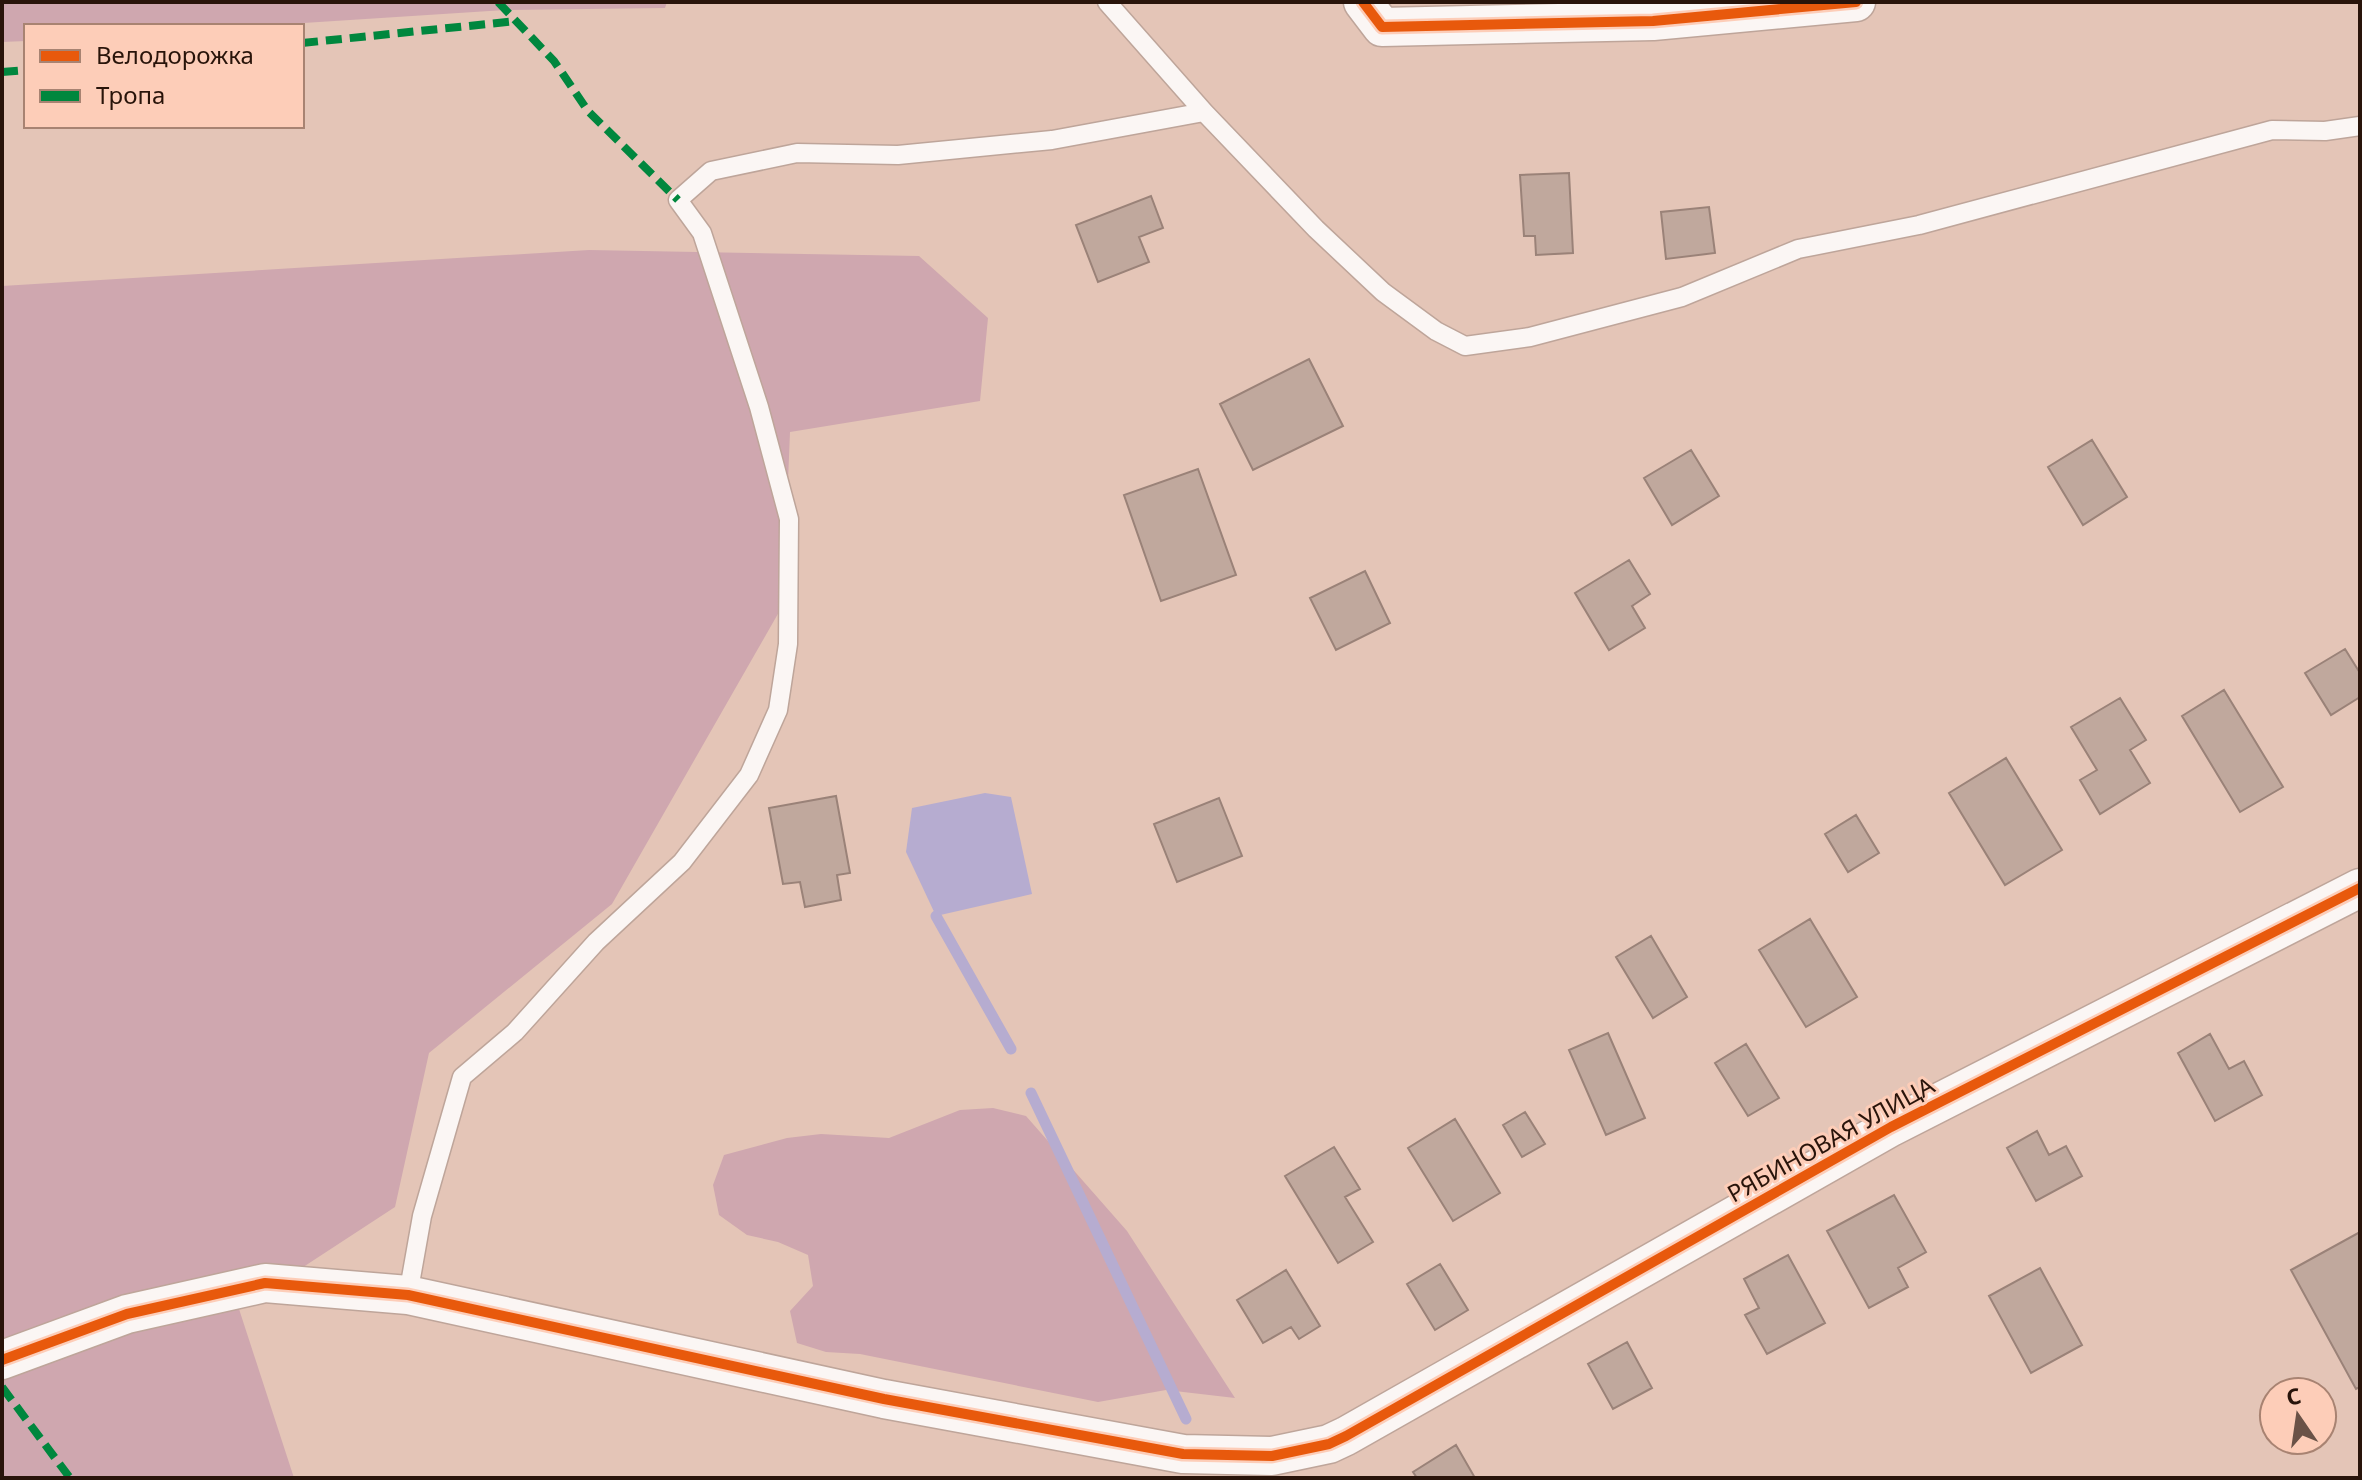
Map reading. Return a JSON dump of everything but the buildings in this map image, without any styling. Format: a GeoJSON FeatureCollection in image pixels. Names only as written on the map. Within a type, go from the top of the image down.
{"type":"FeatureCollection","features":[{"type":"Feature","properties":{"kind":"street"},"geometry":{"type":"LineString","coordinates":[[1363,2],[1382,27],[1653,21],[1856,2]]}},
{"type":"Feature","properties":{"kind":"street","name":"РЯБИНОВАЯ УЛИЦА"},"geometry":{"type":"LineString","coordinates":[[2,1360],[127,1314],[265,1283],[408,1295],[884,1399],[1183,1454],[1272,1456],[1329,1444],[1346,1436],[1891,1127],[2360,888]]}},
{"type":"Feature","properties":{"kind":"lane"},"geometry":{"type":"LineString","coordinates":[[1107,2],[1204,112],[1316,229],[1383,292],[1436,331],[1465,346],[1530,337],[1682,297],[1798,249],[1919,225],[2272,130],[2325,131],[2360,126]]}},
{"type":"Feature","properties":{"kind":"lane"},"geometry":{"type":"LineString","coordinates":[[408,1295],[422,1216],[462,1077],[515,1032],[596,942],[682,862],[749,775],[778,710],[788,644],[789,519],[759,407],[702,233],[678,200],[711,171],[797,153],[898,155],[1052,140],[1204,112]]}},
{"type":"Feature","properties":{"kind":"shaded area"},"geometry":{"type":"Polygon","coordinates":[[[2,2],[667,2],[665,8],[505,10],[288,24],[24,24],[24,41],[2,42],[2,2]]]}},
{"type":"Feature","properties":{"kind":"shaded area"},"geometry":{"type":"Polygon","coordinates":[[[589,250],[919,256],[988,318],[980,401],[790,432],[783,605],[612,904],[429,1053],[395,1207],[239,1309],[294,1478],[2,1478],[2,286],[589,250]]]}},
{"type":"Feature","properties":{"kind":"shaded area"},"geometry":{"type":"Polygon","coordinates":[[[985,793],[1011,797],[1032,894],[936,916],[906,852],[912,808],[985,793]]]}},
{"type":"Feature","properties":{"kind":"shaded area"},"geometry":{"type":"Polygon","coordinates":[[[993,1108],[1026,1116],[1127,1231],[1235,1398],[1166,1390],[1098,1402],[860,1354],[826,1352],[797,1343],[790,1311],[813,1286],[808,1255],[778,1242],[747,1235],[719,1215],[713,1185],[724,1155],[787,1138],[821,1134],[889,1138],[960,1110],[993,1108]]]}},
{"type":"Feature","properties":{"kind":"waterway"},"geometry":{"type":"LineString","coordinates":[[936,916],[1011,1049]]}},
{"type":"Feature","properties":{"kind":"waterway"},"geometry":{"type":"LineString","coordinates":[[1031,1093],[1186,1419]]}},
{"type":"Feature","properties":{"kind":"marked path"},"geometry":{"type":"LineString","coordinates":[[498,2],[554,61],[588,111],[678,200]]}},
{"type":"Feature","properties":{"kind":"marked path"},"geometry":{"type":"LineString","coordinates":[[304,43],[517,21]]}},
{"type":"Feature","properties":{"kind":"marked path"},"geometry":{"type":"LineString","coordinates":[[2,72],[24,70]]}},
{"type":"Feature","properties":{"kind":"marked path"},"geometry":{"type":"LineString","coordinates":[[2,1387],[70,1478]]}},
{"type":"Feature","properties":{"kind":"cycle path"},"geometry":{"type":"LineString","coordinates":[[1363,2],[1382,27],[1653,21],[1856,2]]}},
{"type":"Feature","properties":{"kind":"cycle path"},"geometry":{"type":"LineString","coordinates":[[2,1360],[127,1314],[265,1283],[408,1295],[884,1399],[1183,1454],[1272,1456],[1329,1444],[1346,1436],[1891,1127],[2360,888]]}}]}
